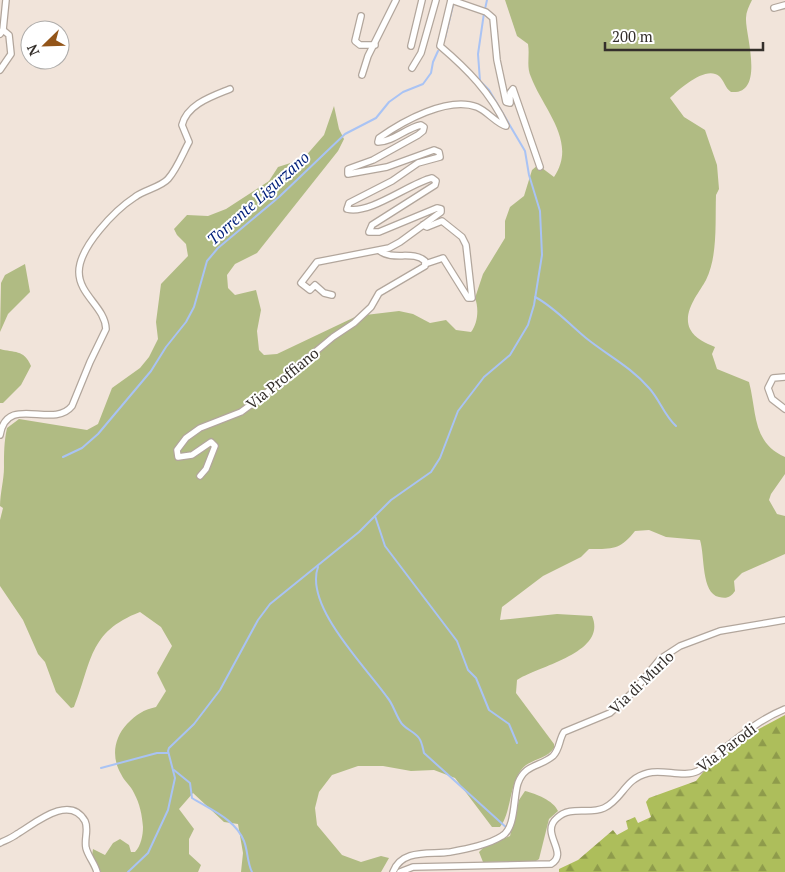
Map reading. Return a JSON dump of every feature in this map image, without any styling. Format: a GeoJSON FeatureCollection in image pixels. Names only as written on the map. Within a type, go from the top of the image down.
{"type":"FeatureCollection","features":[{"type":"Feature","properties":{"kind":"street"},"geometry":{"type":"LineString","coordinates":[[0,70],[11,54],[10,34],[1,32],[6,0]]}},
{"type":"Feature","properties":{"kind":"street"},"geometry":{"type":"LineString","coordinates":[[362,75],[368,56],[396,0]]}},
{"type":"Feature","properties":{"kind":"street"},"geometry":{"type":"LineString","coordinates":[[411,46],[422,0]]}},
{"type":"Feature","properties":{"kind":"street"},"geometry":{"type":"LineString","coordinates":[[412,68],[421,53],[436,0]]}},
{"type":"Feature","properties":{"kind":"street","name":"Via Proffiano"},"geometry":{"type":"LineString","coordinates":[[332,295],[324,293],[315,285],[311,291],[302,284],[301,281],[313,265],[322,259],[380,251],[395,246],[439,214],[441,209],[437,208],[378,232],[372,233],[368,231],[372,225],[408,200],[435,185],[436,181],[432,178],[386,200],[347,209],[346,206],[392,181],[418,163],[438,158],[439,152],[434,150],[387,167],[352,175],[347,173],[347,170],[373,160],[418,135],[424,127],[421,125],[412,127],[386,141],[378,142],[381,136],[412,118],[450,105],[476,106],[505,126],[482,86],[457,59],[440,46],[451,0],[486,12],[493,18],[497,60],[506,102],[510,103],[510,93],[513,89],[540,167]]}},
{"type":"Feature","properties":{"kind":"street"},"geometry":{"type":"LineString","coordinates":[[774,8],[785,5]]}},
{"type":"Feature","properties":{"kind":"street"},"geometry":{"type":"LineString","coordinates":[[361,16],[355,41],[360,45],[375,45]]}},
{"type":"Feature","properties":{"kind":"street"},"geometry":{"type":"LineString","coordinates":[[0,435],[4,425],[13,416],[34,413],[56,416],[67,412],[72,406],[90,362],[106,330],[103,318],[81,283],[80,264],[83,254],[89,243],[122,207],[134,197],[169,178],[189,142],[182,126],[191,111],[200,103],[230,89]]}},
{"type":"Feature","properties":{"kind":"street","name":"Via Proffiano"},"geometry":{"type":"LineString","coordinates":[[200,476],[206,469],[215,446],[212,442],[192,455],[178,457],[177,450],[186,438],[209,423],[241,412],[260,398],[327,342],[354,324],[371,307],[379,293],[425,264],[443,258],[468,298],[472,298],[467,252],[462,237],[442,221],[427,227],[422,225]]}},
{"type":"Feature","properties":{"kind":"street","name":"Via Proffiano"},"geometry":{"type":"LineString","coordinates":[[380,251],[383,254],[420,257],[425,264]]}},
{"type":"Feature","properties":{"kind":"street"},"geometry":{"type":"LineString","coordinates":[[785,377],[778,376],[770,380],[768,392],[777,404],[785,409]]}},
{"type":"Feature","properties":{"kind":"street","name":"Via di Murlo"},"geometry":{"type":"LineString","coordinates":[[393,872],[399,863],[410,856],[451,852],[491,841],[504,835],[510,824],[519,781],[527,768],[553,755],[564,732],[605,715],[618,707],[669,652],[720,631],[785,620]]}},
{"type":"Feature","properties":{"kind":"street","name":"Via Parodi"},"geometry":{"type":"LineString","coordinates":[[400,872],[414,866],[552,864],[556,861],[558,854],[550,830],[551,824],[559,815],[569,811],[597,810],[607,806],[629,781],[643,774],[697,771],[754,725],[785,709]]}},
{"type":"Feature","properties":{"kind":"street"},"geometry":{"type":"LineString","coordinates":[[0,843],[17,835],[42,817],[59,812],[76,813],[81,816],[86,825],[86,847],[98,872]]}},
{"type":"Feature","properties":{"kind":"green space"},"geometry":{"type":"Polygon","coordinates":[[[505,0],[752,0],[746,18],[751,62],[751,74],[748,84],[742,90],[731,92],[719,76],[714,73],[707,74],[693,80],[670,98],[684,117],[705,130],[717,165],[719,189],[716,195],[715,238],[710,271],[690,309],[688,323],[695,335],[715,347],[712,354],[717,369],[749,382],[761,435],[774,451],[785,457],[785,474],[769,500],[777,514],[785,516],[785,554],[742,573],[734,581],[735,591],[728,597],[722,598],[713,594],[709,589],[706,581],[700,540],[666,537],[649,530],[635,531],[625,542],[615,547],[589,549],[581,557],[543,576],[502,607],[500,620],[557,614],[592,616],[594,629],[590,640],[581,649],[568,657],[517,680],[516,693],[554,744],[554,748],[547,755],[524,766],[521,770],[514,784],[506,815],[500,827],[492,827],[455,778],[434,770],[411,771],[383,766],[358,766],[332,775],[319,792],[315,808],[317,825],[342,855],[361,862],[381,856],[389,858],[381,872],[241,872],[243,853],[238,824],[224,822],[193,793],[179,809],[194,829],[189,839],[189,854],[201,865],[198,872],[101,872],[92,856],[93,849],[105,855],[113,843],[120,839],[129,845],[131,852],[135,852],[139,847],[143,827],[139,805],[133,790],[122,777],[118,768],[115,748],[119,735],[127,724],[140,713],[156,707],[166,691],[157,673],[172,646],[161,627],[140,612],[110,629],[101,639],[89,662],[74,707],[71,708],[56,692],[45,662],[38,654],[23,620],[0,586],[0,520],[3,508],[0,506],[0,501],[7,428],[19,419],[87,430],[98,424],[112,388],[140,368],[149,357],[158,339],[156,322],[161,284],[188,256],[186,244],[174,229],[187,215],[208,216],[226,209],[269,181],[278,167],[303,159],[324,135],[334,106],[339,129],[344,139],[338,151],[257,253],[235,264],[227,275],[228,288],[235,295],[256,290],[261,310],[257,331],[259,350],[264,355],[277,354],[357,316],[399,311],[413,314],[430,323],[446,320],[456,330],[471,332],[477,315],[475,298],[483,274],[505,238],[505,221],[510,207],[524,196],[532,170],[538,165],[554,177],[560,164],[562,151],[556,126],[536,89],[530,73],[528,44],[517,36],[505,0]]]}},
{"type":"Feature","properties":{"kind":"green space"},"geometry":{"type":"Polygon","coordinates":[[[25,264],[30,292],[8,314],[0,332],[1,283],[5,275],[25,264]]]}},
{"type":"Feature","properties":{"kind":"green space"},"geometry":{"type":"Polygon","coordinates":[[[0,349],[22,354],[31,366],[21,385],[3,403],[0,403],[0,349]]]}},
{"type":"Feature","properties":{"kind":"green space"},"geometry":{"type":"Polygon","coordinates":[[[785,715],[785,872],[559,872],[559,869],[578,860],[613,830],[617,835],[628,829],[626,821],[635,817],[638,823],[651,817],[646,802],[649,798],[696,781],[705,770],[735,746],[757,730],[785,715]]]}},
{"type":"Feature","properties":{"kind":"green space"},"geometry":{"type":"Polygon","coordinates":[[[525,791],[548,801],[558,811],[549,819],[539,859],[536,861],[483,862],[479,852],[484,847],[510,836],[519,800],[525,791]]]}},
{"type":"Feature","properties":{"kind":"waterway","name":"Torrente Ligurzano"},"geometry":{"type":"LineString","coordinates":[[485,9],[487,0]]}},
{"type":"Feature","properties":{"kind":"waterway","name":"Torrente Ligurzano"},"geometry":{"type":"LineString","coordinates":[[445,38],[453,5]]}},
{"type":"Feature","properties":{"kind":"waterway"},"geometry":{"type":"LineString","coordinates":[[128,872],[148,853],[168,810],[175,778],[168,751],[169,748],[194,724],[220,690],[258,620],[270,604],[359,532],[391,500],[431,472],[440,458],[458,411],[484,377],[510,355],[528,325],[534,305],[542,255],[540,211],[529,175],[525,151],[489,90],[480,81],[478,54],[484,13]]}},
{"type":"Feature","properties":{"kind":"waterway","name":"Torrente Ligurzano"},"geometry":{"type":"LineString","coordinates":[[63,457],[82,448],[98,434],[151,371],[166,347],[186,322],[194,307],[207,261],[218,248],[279,197],[345,134],[376,118],[389,102],[403,92],[423,84],[431,73],[438,51]]}},
{"type":"Feature","properties":{"kind":"waterway"},"geometry":{"type":"LineString","coordinates":[[535,297],[548,305],[586,338],[627,367],[653,393],[676,426]]}},
{"type":"Feature","properties":{"kind":"waterway"},"geometry":{"type":"LineString","coordinates":[[375,516],[385,546],[457,641],[468,670],[476,678],[489,710],[509,724],[517,743]]}},
{"type":"Feature","properties":{"kind":"waterway"},"geometry":{"type":"LineString","coordinates":[[318,567],[316,583],[320,600],[328,617],[352,653],[389,700],[402,724],[419,738],[424,753],[508,829]]}},
{"type":"Feature","properties":{"kind":"waterway"},"geometry":{"type":"LineString","coordinates":[[101,768],[157,753],[168,753]]}},
{"type":"Feature","properties":{"kind":"waterway"},"geometry":{"type":"LineString","coordinates":[[174,770],[190,783],[192,798],[229,821],[240,833],[252,872]]}}]}
